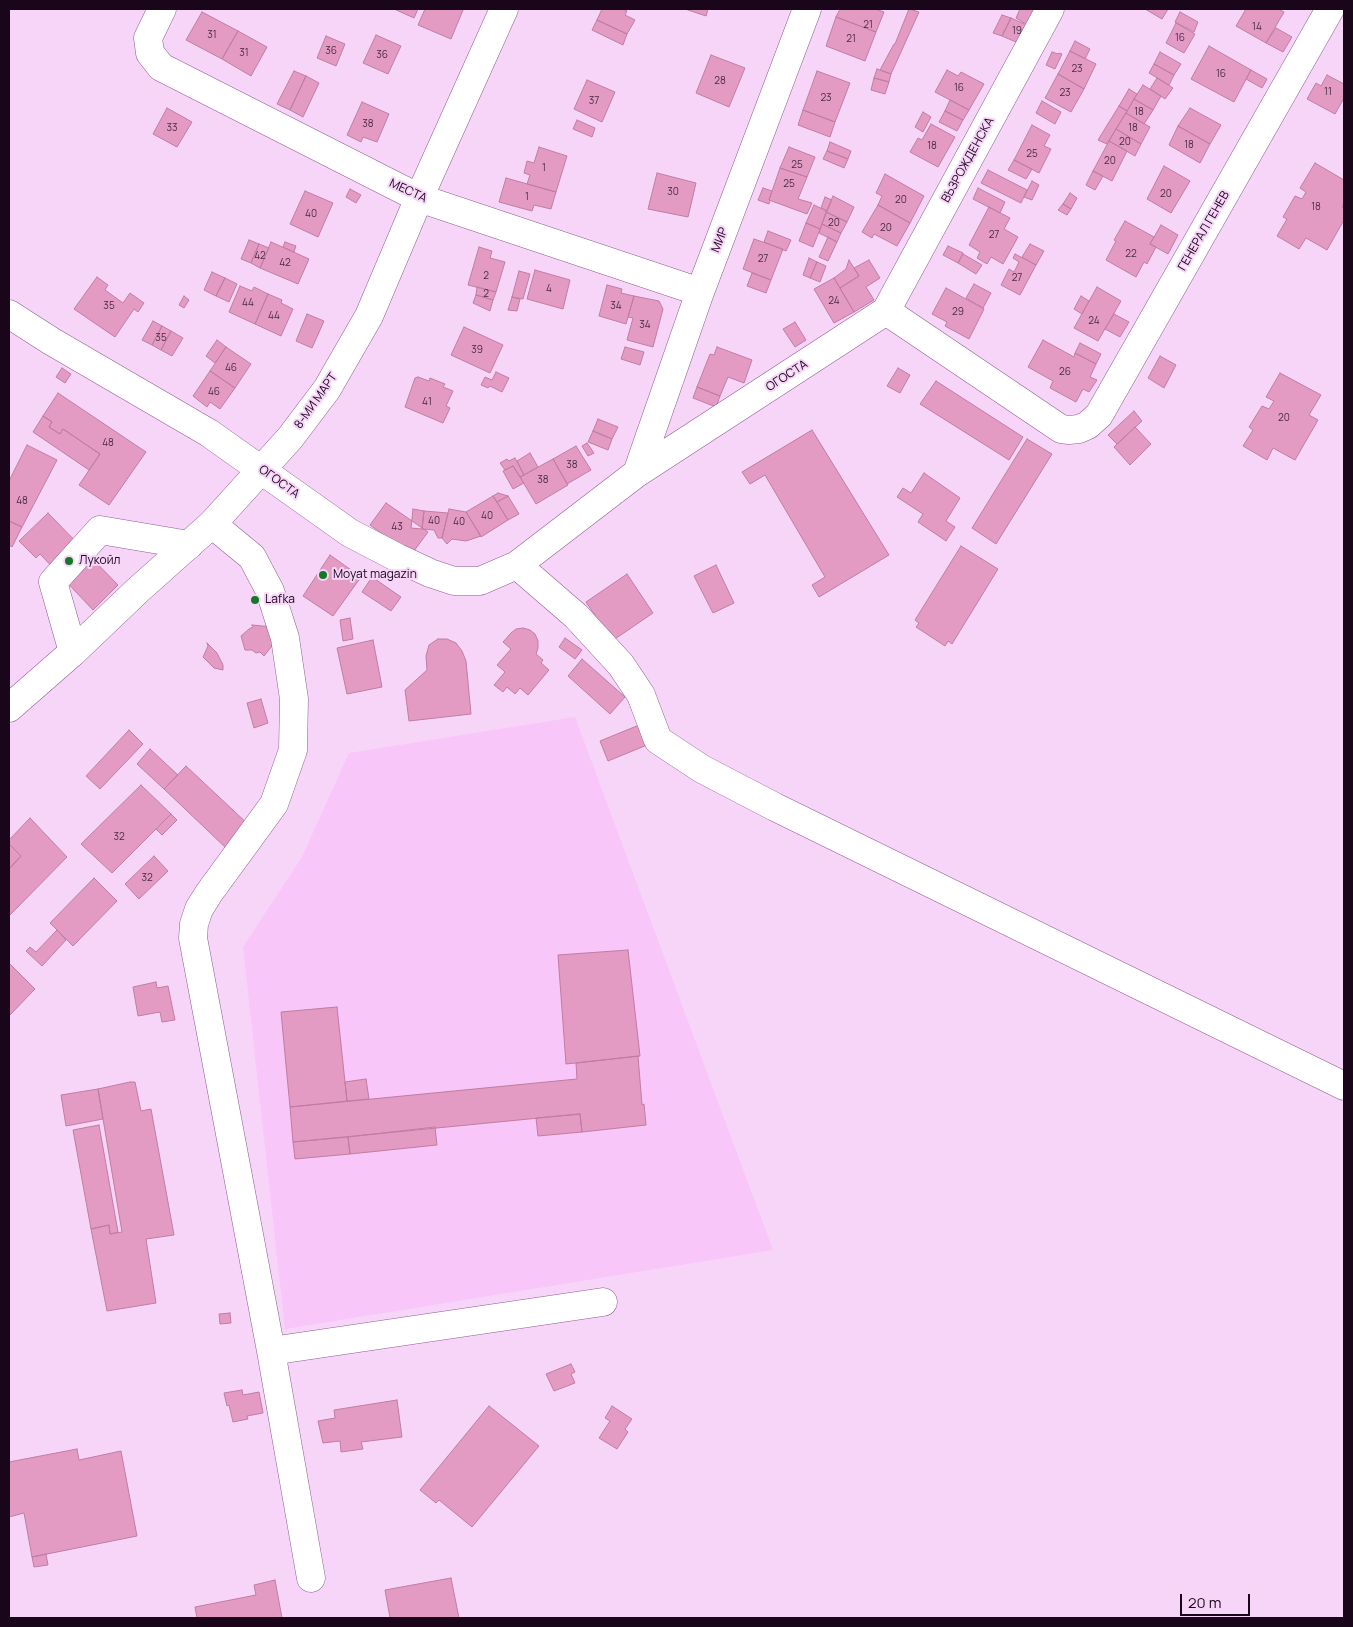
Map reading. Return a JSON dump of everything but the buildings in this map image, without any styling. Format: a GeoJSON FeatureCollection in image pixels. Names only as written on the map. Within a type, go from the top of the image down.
{"type":"FeatureCollection","features":[{"type":"Feature","properties":{"kind":"street","name":"МЕСТА"},"geometry":{"type":"LineString","coordinates":[[162,9],[148,38],[150,53],[161,67],[419,198],[700,292]]}},
{"type":"Feature","properties":{"kind":"street","name":"8-МИ МАРТ"},"geometry":{"type":"LineString","coordinates":[[9,708],[212,524],[290,438],[327,389],[369,316],[419,198],[504,9]]}},
{"type":"Feature","properties":{"kind":"street","name":"МИР"},"geometry":{"type":"LineString","coordinates":[[637,473],[700,292],[807,9]]}},
{"type":"Feature","properties":{"kind":"street","name":"ВЪЗРОЖДЕНСКА"},"geometry":{"type":"LineString","coordinates":[[886,311],[1050,9]]}},
{"type":"Feature","properties":{"kind":"street","name":"ГЕНЕРАЛ ГЕНЕВ"},"geometry":{"type":"LineString","coordinates":[[886,311],[1061,429],[1079,429],[1088,425],[1099,415],[1330,9]]}},
{"type":"Feature","properties":{"kind":"street","name":"ОГОСТА"},"geometry":{"type":"LineString","coordinates":[[9,314],[51,341],[209,433],[350,533],[430,573],[454,581],[480,581],[517,565],[637,473],[886,311]]}},
{"type":"Feature","properties":{"kind":"street"},"geometry":{"type":"LineString","coordinates":[[212,524],[252,558],[270,591],[285,638],[294,699],[293,750],[274,804],[199,909],[194,924],[193,938],[271,1351],[311,1578]]}},
{"type":"Feature","properties":{"kind":"street"},"geometry":{"type":"LineString","coordinates":[[73,652],[54,582],[100,530],[189,545]]}},
{"type":"Feature","properties":{"kind":"street"},"geometry":{"type":"LineString","coordinates":[[517,565],[576,616],[621,666],[641,695],[658,740],[702,769],[775,807],[1344,1086]]}},
{"type":"Feature","properties":{"kind":"street"},"geometry":{"type":"LineString","coordinates":[[271,1351],[604,1302]]}},
{"type":"Feature","properties":{"kind":"shaded area"},"geometry":{"type":"Polygon","coordinates":[[[575,717],[773,1250],[285,1329],[243,947],[302,857],[349,753],[575,717]]]}},
{"type":"Feature","properties":{"kind":"place","name":"Лукойл"},"geometry":{"type":"Point","coordinates":[69,561]}},
{"type":"Feature","properties":{"kind":"place","name":"Moyat magazin"},"geometry":{"type":"Point","coordinates":[323,575]}},
{"type":"Feature","properties":{"kind":"place","name":"Lafka"},"geometry":{"type":"Point","coordinates":[255,600]}}]}
